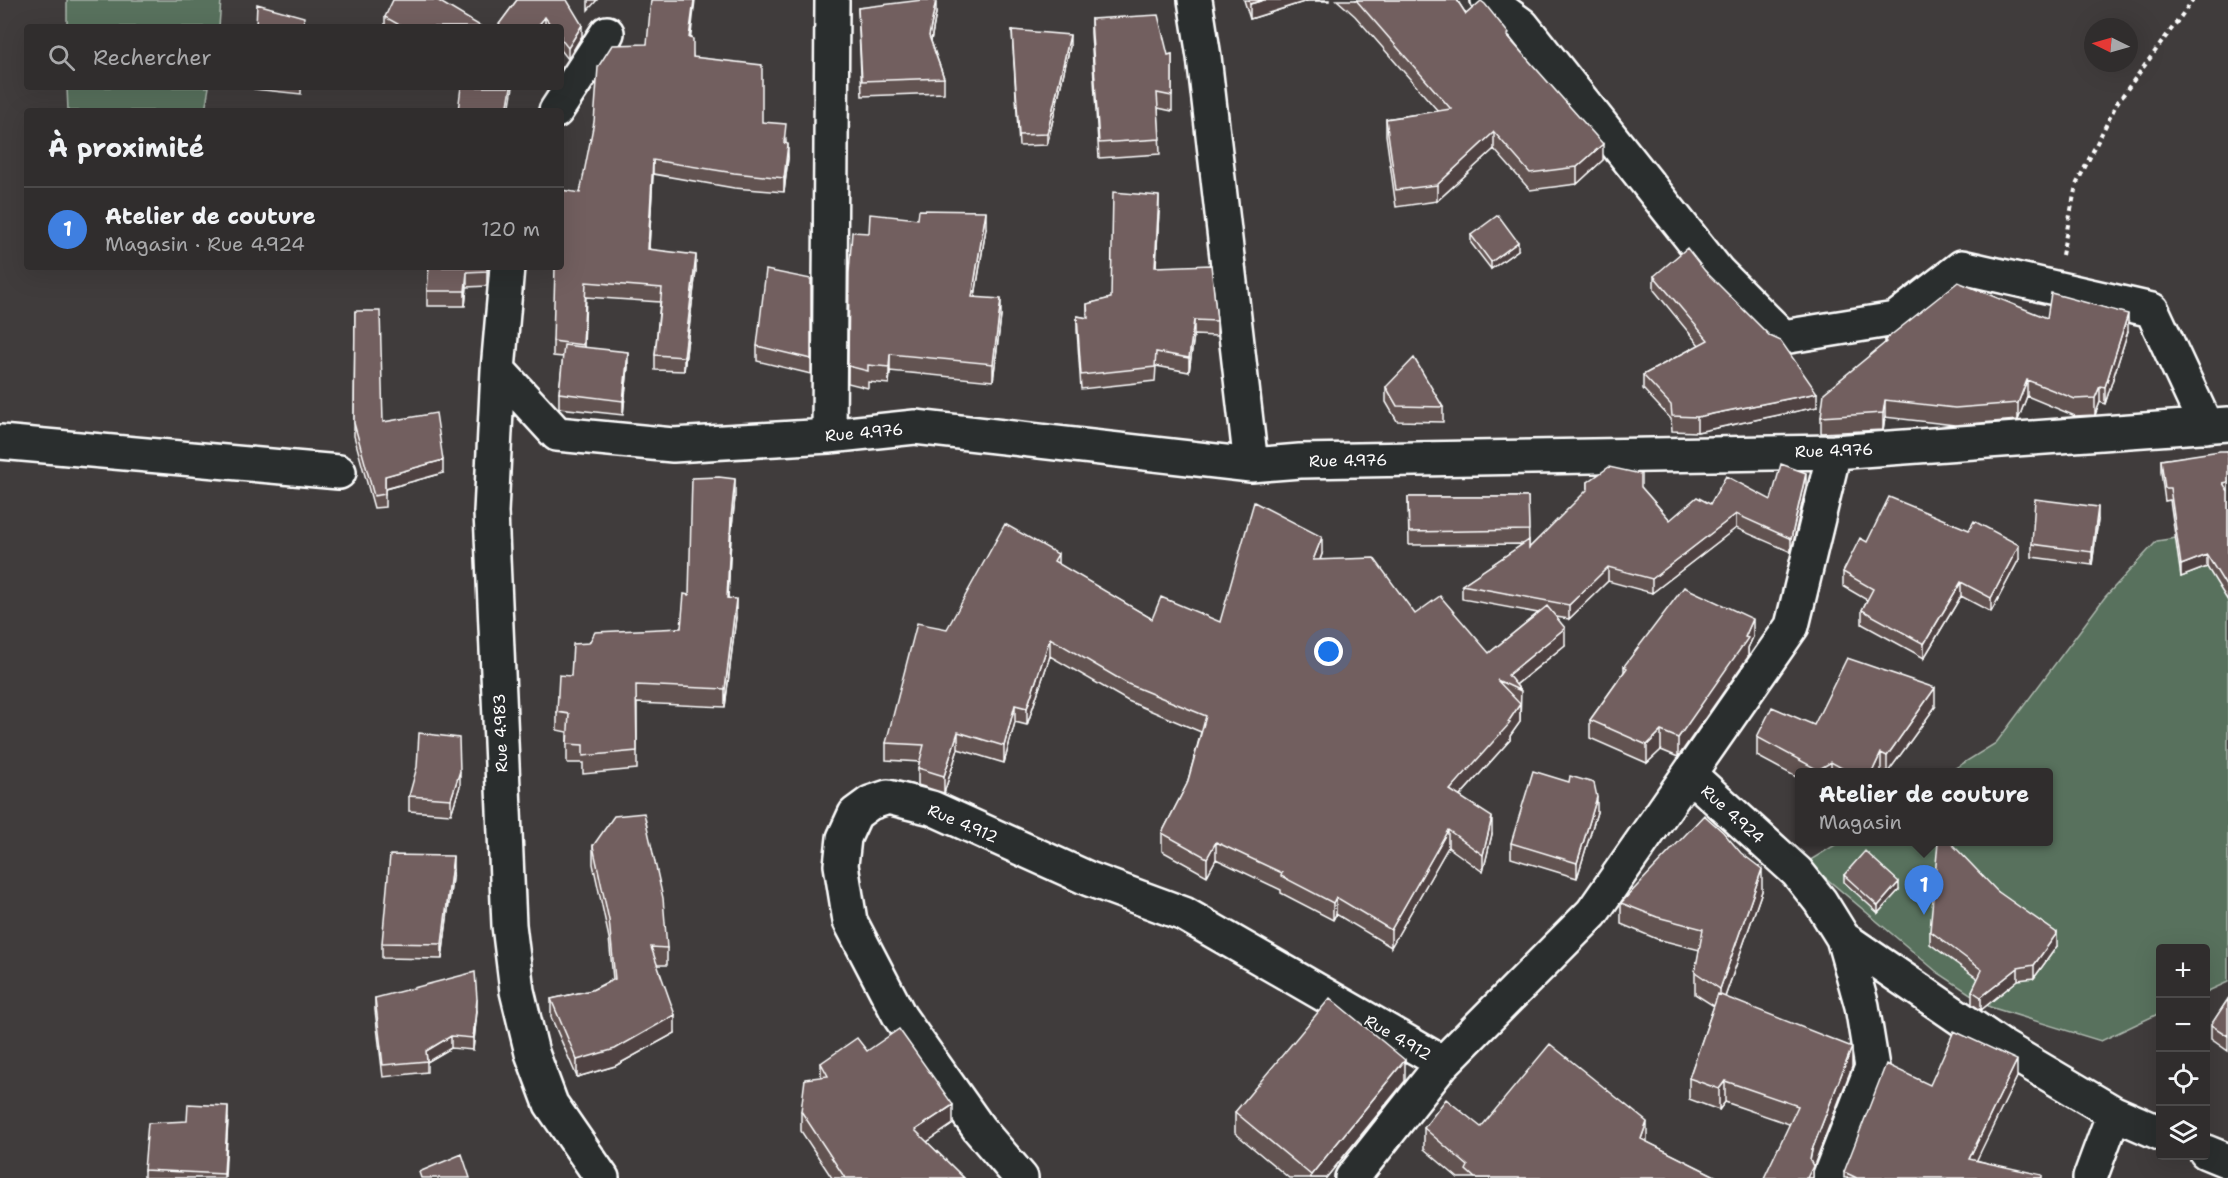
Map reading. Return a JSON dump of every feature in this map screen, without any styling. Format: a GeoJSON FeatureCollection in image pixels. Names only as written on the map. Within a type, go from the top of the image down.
{"type":"FeatureCollection","features":[{"type":"Feature","properties":{"kind":"street"},"geometry":{"type":"LineString","coordinates":[[1195,0],[1204,57],[1251,465]]}},
{"type":"Feature","properties":{"kind":"street"},"geometry":{"type":"LineString","coordinates":[[1488,0],[1522,25],[1718,272],[1783,338],[1894,319],[1962,267],[2152,310],[2217,425]]}},
{"type":"Feature","properties":{"kind":"street"},"geometry":{"type":"LineString","coordinates":[[829,436],[832,1]]}},
{"type":"Feature","properties":{"kind":"street"},"geometry":{"type":"LineString","coordinates":[[558,108],[607,33]]}},
{"type":"Feature","properties":{"kind":"street","name":"Rue 4.983"},"geometry":{"type":"LineString","coordinates":[[507,270],[498,370],[491,512],[509,925],[517,990],[531,1053],[551,1104],[602,1178]]}},
{"type":"Feature","properties":{"kind":"street","name":"Rue 4.976"},"geometry":{"type":"LineString","coordinates":[[498,370],[557,434],[673,445],[829,436],[915,427],[1251,465],[1300,461],[1834,452],[2217,425]]}},
{"type":"Feature","properties":{"kind":"street"},"geometry":{"type":"LineString","coordinates":[[0,442],[339,472]]}},
{"type":"Feature","properties":{"kind":"street","name":"Rue 4.924"},"geometry":{"type":"LineString","coordinates":[[1828,1178],[1872,1067],[1862,1006],[1843,938],[1797,872],[1689,774],[1792,626],[1834,452]]}},
{"type":"Feature","properties":{"kind":"street","name":"Rue 4.912"},"geometry":{"type":"LineString","coordinates":[[1352,1178],[1443,1063],[1592,913],[1689,774]]}},
{"type":"Feature","properties":{"kind":"street","name":"Rue 4.912"},"geometry":{"type":"LineString","coordinates":[[1021,1178],[979,1129],[900,1017],[850,921],[841,865],[844,838],[855,814],[870,803],[888,797],[932,808],[1089,879],[1184,914],[1443,1063]]}},
{"type":"Feature","properties":{"kind":"street"},"geometry":{"type":"LineString","coordinates":[[1843,938],[2001,1046],[2114,1113],[2156,1131]]}},
{"type":"Feature","properties":{"kind":"street"},"geometry":{"type":"LineString","coordinates":[[2090,1178],[2114,1113]]}},
{"type":"Feature","properties":{"kind":"street"},"geometry":{"type":"LineString","coordinates":[[2210,1154],[2228,1161]]}},
{"type":"Feature","properties":{"kind":"path"},"geometry":{"type":"LineString","coordinates":[[2055,289],[2076,185],[2117,103],[2193,0]]}},
{"type":"Feature","properties":{"kind":"green space"},"geometry":{"type":"Polygon","coordinates":[[[67,0],[221,0],[219,24],[67,24],[67,0]]]}},
{"type":"Feature","properties":{"kind":"green space"},"geometry":{"type":"Polygon","coordinates":[[[67,90],[208,90],[206,108],[68,108],[67,90]]]}},
{"type":"Feature","properties":{"kind":"green space"},"geometry":{"type":"Polygon","coordinates":[[[2228,530],[2228,982],[2210,990],[2210,944],[2156,944],[2156,1015],[2101,1041],[1990,1007],[1937,972],[1807,862],[1833,846],[2053,846],[2053,768],[1955,768],[1996,743],[2105,597],[2157,541],[2228,530]]]}},
{"type":"Feature","properties":{"kind":"building"},"geometry":{"type":"Polygon","coordinates":[[[393,0],[437,0],[477,24],[398,24],[385,17],[393,0]]]}},
{"type":"Feature","properties":{"kind":"building"},"geometry":{"type":"Polygon","coordinates":[[[517,0],[567,0],[582,25],[568,48],[564,43],[564,24],[550,24],[545,17],[539,24],[499,24],[517,0]]]}},
{"type":"Feature","properties":{"kind":"building"},"geometry":{"type":"Polygon","coordinates":[[[651,0],[694,0],[689,38],[693,39],[693,57],[762,65],[762,122],[786,124],[784,143],[788,144],[784,178],[734,173],[653,160],[648,249],[696,255],[684,357],[655,355],[662,288],[586,282],[583,345],[553,341],[555,270],[564,270],[564,190],[580,193],[594,122],[598,67],[612,45],[647,44],[651,0]]]}},
{"type":"Feature","properties":{"kind":"building"},"geometry":{"type":"Polygon","coordinates":[[[936,0],[929,36],[944,78],[862,81],[858,8],[936,0]]]}},
{"type":"Feature","properties":{"kind":"building"},"geometry":{"type":"Polygon","coordinates":[[[1249,0],[1264,0],[1250,4],[1249,0]]]}},
{"type":"Feature","properties":{"kind":"building"},"geometry":{"type":"Polygon","coordinates":[[[1356,0],[1457,0],[1466,14],[1481,1],[1509,34],[1507,36],[1603,144],[1577,167],[1530,173],[1494,132],[1437,185],[1396,190],[1386,119],[1451,109],[1356,0]]]}},
{"type":"Feature","properties":{"kind":"building"},"geometry":{"type":"Polygon","coordinates":[[[257,4],[304,17],[303,24],[256,24],[257,4]]]}},
{"type":"Feature","properties":{"kind":"building"},"geometry":{"type":"Polygon","coordinates":[[[1158,15],[1168,55],[1172,54],[1172,96],[1157,93],[1160,139],[1099,143],[1091,19],[1158,15]]]}},
{"type":"Feature","properties":{"kind":"building"},"geometry":{"type":"Polygon","coordinates":[[[1012,30],[1070,35],[1047,134],[1019,135],[1012,30]]]}},
{"type":"Feature","properties":{"kind":"building"},"geometry":{"type":"Polygon","coordinates":[[[461,90],[510,90],[508,108],[458,108],[461,90]]]}},
{"type":"Feature","properties":{"kind":"building"},"geometry":{"type":"Polygon","coordinates":[[[1113,192],[1159,196],[1155,267],[1211,265],[1217,321],[1194,320],[1189,358],[1156,352],[1155,367],[1081,375],[1077,316],[1088,318],[1087,304],[1111,298],[1113,192]]]}},
{"type":"Feature","properties":{"kind":"building"},"geometry":{"type":"Polygon","coordinates":[[[919,210],[986,211],[972,297],[1001,299],[993,364],[890,354],[889,367],[868,365],[868,371],[848,366],[852,232],[869,233],[870,214],[918,219],[919,210]]]}},
{"type":"Feature","properties":{"kind":"building"},"geometry":{"type":"Polygon","coordinates":[[[1498,215],[1518,242],[1491,262],[1471,235],[1498,215]]]}},
{"type":"Feature","properties":{"kind":"building"},"geometry":{"type":"Polygon","coordinates":[[[1687,248],[1705,271],[1770,336],[1781,341],[1817,393],[1697,417],[1672,416],[1671,405],[1643,375],[1708,340],[1654,276],[1687,248]]]}},
{"type":"Feature","properties":{"kind":"building"},"geometry":{"type":"Polygon","coordinates":[[[429,270],[487,270],[467,272],[465,291],[427,291],[429,270]]]}},
{"type":"Feature","properties":{"kind":"building"},"geometry":{"type":"Polygon","coordinates":[[[766,270],[811,279],[811,359],[757,346],[766,270]]]}},
{"type":"Feature","properties":{"kind":"building"},"geometry":{"type":"Polygon","coordinates":[[[1958,282],[2047,318],[2051,293],[2128,314],[2105,387],[2100,386],[2095,398],[2075,399],[2027,380],[2018,403],[1955,408],[1885,400],[1883,413],[1821,417],[1824,393],[1886,342],[1885,340],[1958,282]]]}},
{"type":"Feature","properties":{"kind":"building"},"geometry":{"type":"Polygon","coordinates":[[[355,311],[380,311],[383,422],[436,413],[443,460],[385,476],[385,494],[374,496],[354,423],[355,311]]]}},
{"type":"Feature","properties":{"kind":"building"},"geometry":{"type":"Polygon","coordinates":[[[564,345],[628,352],[623,401],[559,393],[564,345]]]}},
{"type":"Feature","properties":{"kind":"building"},"geometry":{"type":"Polygon","coordinates":[[[1414,358],[1443,407],[1397,406],[1386,387],[1414,358]]]}},
{"type":"Feature","properties":{"kind":"building"},"geometry":{"type":"Polygon","coordinates":[[[2228,451],[2228,482],[2223,483],[2228,491],[2228,589],[2207,555],[2181,565],[2170,488],[2165,488],[2161,460],[2228,451]]]}},
{"type":"Feature","properties":{"kind":"building"},"geometry":{"type":"Polygon","coordinates":[[[1781,464],[1806,473],[1791,539],[1736,514],[1652,579],[1608,567],[1569,605],[1462,585],[1529,540],[1529,548],[1588,489],[1588,482],[1609,467],[1641,474],[1641,487],[1670,520],[1697,497],[1710,504],[1726,476],[1771,500],[1781,464]]]}},
{"type":"Feature","properties":{"kind":"building"},"geometry":{"type":"Polygon","coordinates":[[[692,478],[735,479],[727,598],[736,599],[725,689],[636,685],[637,751],[583,756],[583,745],[567,744],[569,714],[557,712],[559,675],[571,676],[573,644],[589,643],[595,632],[681,628],[684,594],[689,595],[692,478]]]}},
{"type":"Feature","properties":{"kind":"building"},"geometry":{"type":"Polygon","coordinates":[[[1408,497],[1528,497],[1529,530],[1409,532],[1408,497]]]}},
{"type":"Feature","properties":{"kind":"building"},"geometry":{"type":"Polygon","coordinates":[[[1889,497],[1969,530],[1974,521],[2019,545],[1991,598],[1961,582],[1924,644],[1862,610],[1873,589],[1843,572],[1860,538],[1867,542],[1889,497]]]}},
{"type":"Feature","properties":{"kind":"building"},"geometry":{"type":"Polygon","coordinates":[[[2035,499],[2098,507],[2092,552],[2032,544],[2035,499]]]}},
{"type":"Feature","properties":{"kind":"building"},"geometry":{"type":"Polygon","coordinates":[[[1254,502],[1322,537],[1313,560],[1374,558],[1415,614],[1440,596],[1489,653],[1547,606],[1565,628],[1508,675],[1521,691],[1497,680],[1520,704],[1508,722],[1510,723],[1450,790],[1492,817],[1483,855],[1448,830],[1391,930],[1336,897],[1333,903],[1281,876],[1282,873],[1216,842],[1207,858],[1162,833],[1187,784],[1206,716],[1128,684],[1050,638],[1027,708],[1015,705],[1004,746],[958,732],[944,776],[918,768],[924,745],[886,743],[917,623],[947,629],[1005,524],[1058,554],[1054,561],[1152,619],[1161,597],[1220,622],[1254,502]]]}},
{"type":"Feature","properties":{"kind":"building"},"geometry":{"type":"Polygon","coordinates":[[[1684,587],[1753,619],[1745,637],[1748,638],[1678,738],[1661,731],[1647,745],[1590,720],[1627,668],[1624,666],[1684,587]]]}},
{"type":"Feature","properties":{"kind":"building"},"geometry":{"type":"Polygon","coordinates":[[[1847,658],[1935,688],[1887,756],[1881,753],[1874,768],[1842,768],[1831,762],[1821,768],[1814,768],[1757,737],[1772,707],[1814,725],[1847,658]]]}},
{"type":"Feature","properties":{"kind":"building"},"geometry":{"type":"Polygon","coordinates":[[[419,733],[459,738],[460,771],[451,799],[409,796],[417,767],[419,733]]]}},
{"type":"Feature","properties":{"kind":"building"},"geometry":{"type":"Polygon","coordinates":[[[1533,771],[1569,782],[1570,776],[1594,783],[1597,797],[1577,863],[1511,843],[1533,771]]]}},
{"type":"Feature","properties":{"kind":"building"},"geometry":{"type":"Polygon","coordinates":[[[644,813],[663,898],[667,948],[651,947],[675,1015],[615,1049],[577,1060],[551,999],[592,990],[615,979],[609,920],[593,846],[614,816],[644,813]]]}},
{"type":"Feature","properties":{"kind":"building"},"geometry":{"type":"Polygon","coordinates":[[[1704,815],[1741,853],[1762,869],[1720,989],[1695,972],[1703,929],[1657,917],[1621,903],[1704,815]]]}},
{"type":"Feature","properties":{"kind":"building"},"geometry":{"type":"Polygon","coordinates":[[[1938,846],[1954,846],[1997,891],[2057,933],[2034,965],[2018,968],[1981,997],[1972,991],[1982,970],[1930,931],[1938,846]]]}},
{"type":"Feature","properties":{"kind":"building"},"geometry":{"type":"Polygon","coordinates":[[[1865,851],[1899,882],[1878,906],[1844,875],[1865,851]]]}},
{"type":"Feature","properties":{"kind":"building"},"geometry":{"type":"Polygon","coordinates":[[[390,855],[453,856],[442,944],[382,943],[390,855]]]}},
{"type":"Feature","properties":{"kind":"building"},"geometry":{"type":"Polygon","coordinates":[[[475,972],[477,999],[473,1038],[451,1036],[426,1051],[427,1061],[383,1065],[375,998],[475,972]]]}},
{"type":"Feature","properties":{"kind":"building"},"geometry":{"type":"Polygon","coordinates":[[[1718,994],[1852,1047],[1812,1150],[1810,1160],[1813,1166],[1807,1178],[1764,1178],[1798,1106],[1725,1081],[1719,1089],[1689,1078],[1718,994]]]}},
{"type":"Feature","properties":{"kind":"building"},"geometry":{"type":"Polygon","coordinates":[[[1330,998],[1405,1060],[1311,1175],[1235,1112],[1330,998]]]}},
{"type":"Feature","properties":{"kind":"building"},"geometry":{"type":"Polygon","coordinates":[[[2228,999],[2228,1036],[2211,1025],[2228,999]]]}},
{"type":"Feature","properties":{"kind":"building"},"geometry":{"type":"Polygon","coordinates":[[[899,1029],[953,1105],[915,1130],[964,1178],[845,1178],[801,1111],[805,1079],[828,1076],[821,1063],[857,1038],[867,1051],[899,1029]]]}},
{"type":"Feature","properties":{"kind":"building"},"geometry":{"type":"Polygon","coordinates":[[[1954,1031],[2017,1060],[1969,1159],[2042,1175],[2042,1178],[1857,1178],[1844,1172],[1886,1064],[1930,1085],[1954,1031]]]}},
{"type":"Feature","properties":{"kind":"building"},"geometry":{"type":"Polygon","coordinates":[[[1550,1044],[1647,1122],[1641,1139],[1719,1178],[1475,1178],[1466,1170],[1468,1166],[1424,1128],[1446,1099],[1481,1127],[1550,1044]]]}},
{"type":"Feature","properties":{"kind":"building"},"geometry":{"type":"Polygon","coordinates":[[[188,1104],[228,1106],[224,1174],[144,1170],[148,1123],[187,1121],[188,1104]]]}},
{"type":"Feature","properties":{"kind":"building"},"geometry":{"type":"Polygon","coordinates":[[[462,1154],[470,1178],[421,1178],[419,1172],[462,1154]]]}},
{"type":"Feature","properties":{"kind":"place","name":"Atelier de couture"},"geometry":{"type":"Point","coordinates":[1924,915]}}]}
